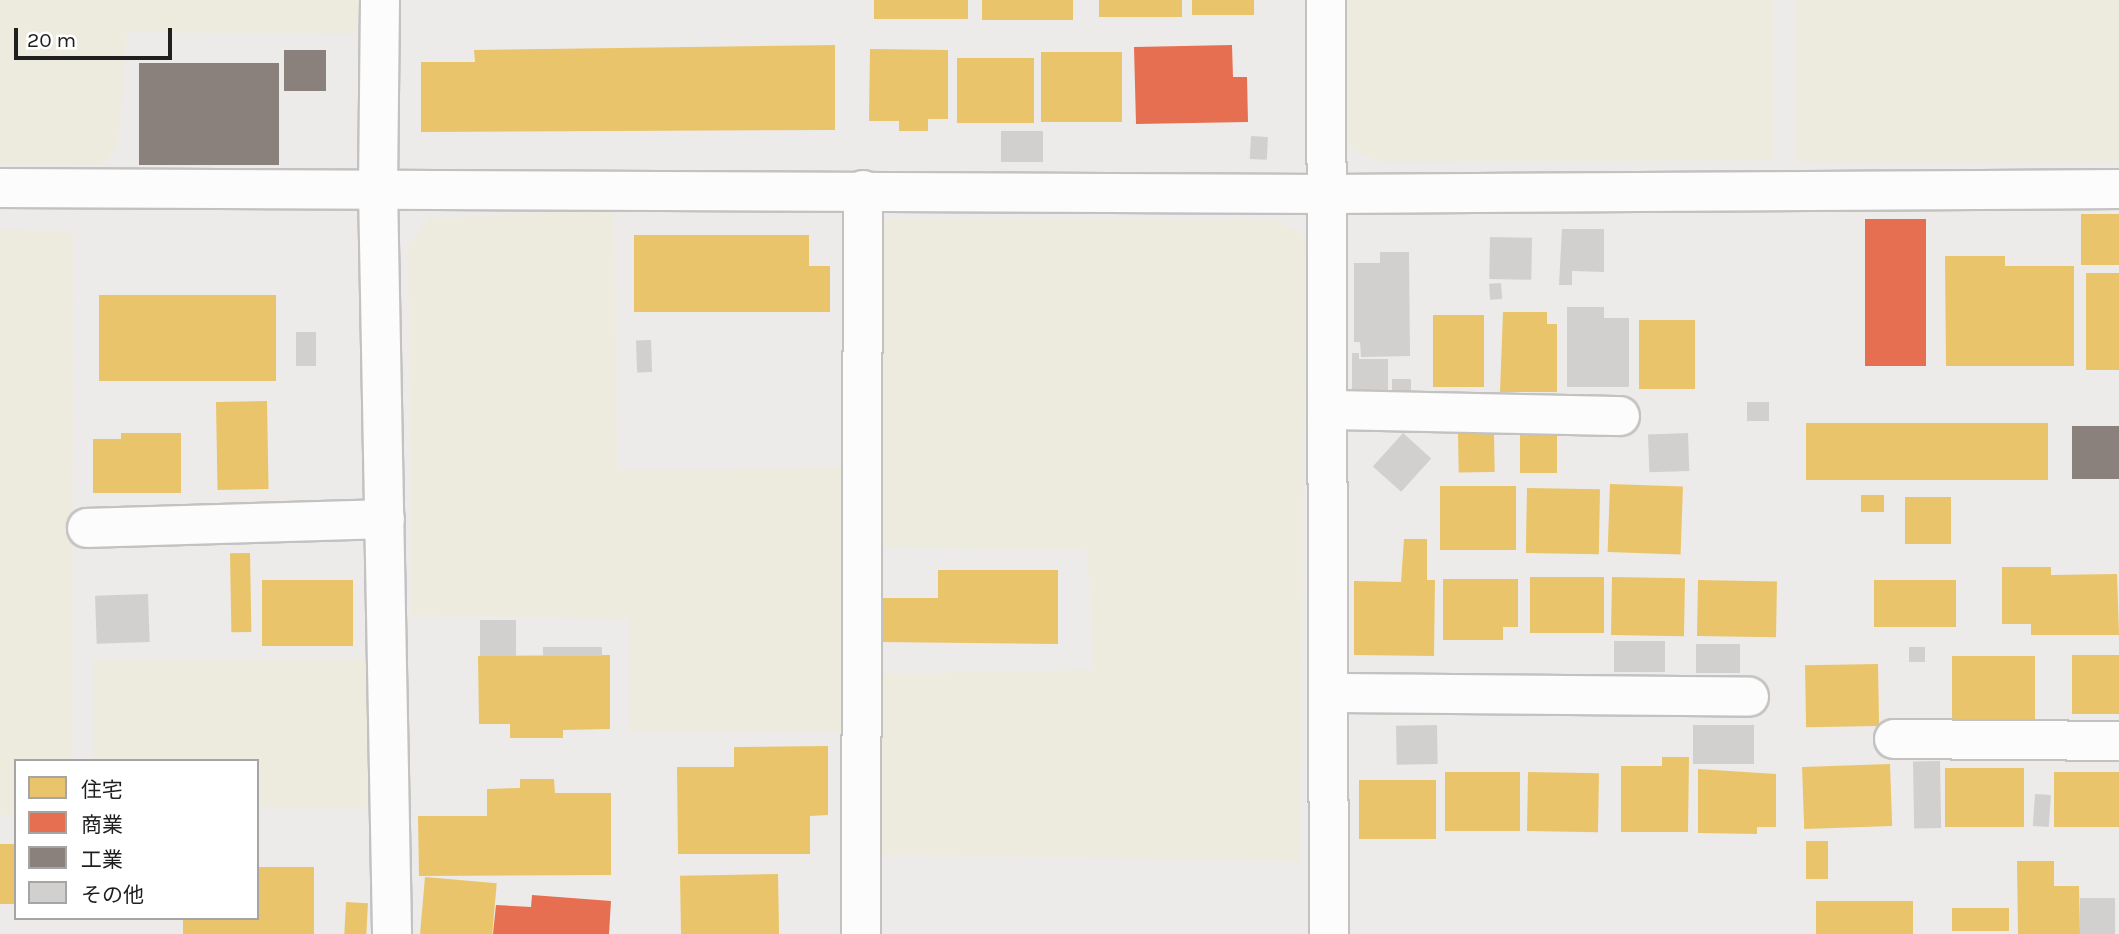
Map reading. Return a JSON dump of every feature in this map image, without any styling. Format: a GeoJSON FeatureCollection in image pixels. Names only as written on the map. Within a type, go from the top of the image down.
{"type":"FeatureCollection","features":[{"type":"Feature","properties":{"kind":"street"},"geometry":{"type":"LineString","coordinates":[[380,0],[378,189],[393,934]]}},
{"type":"Feature","properties":{"kind":"street"},"geometry":{"type":"LineString","coordinates":[[1326,0],[1329,934]]}},
{"type":"Feature","properties":{"kind":"street"},"geometry":{"type":"LineString","coordinates":[[0,188],[1328,194],[2119,189]]}},
{"type":"Feature","properties":{"kind":"street"},"geometry":{"type":"LineString","coordinates":[[861,934],[863,190]]}},
{"type":"Feature","properties":{"kind":"street"},"geometry":{"type":"LineString","coordinates":[[1329,410],[1620,416]]}},
{"type":"Feature","properties":{"kind":"street"},"geometry":{"type":"LineString","coordinates":[[87,528],[386,519]]}},
{"type":"Feature","properties":{"kind":"street"},"geometry":{"type":"LineString","coordinates":[[1329,694],[1749,697]]}},
{"type":"Feature","properties":{"kind":"street"},"geometry":{"type":"LineString","coordinates":[[1894,739],[2119,741]]}},
{"type":"Feature","properties":{"kind":"shaded area"},"geometry":{"type":"Polygon","coordinates":[[[0,0],[364,0],[366,34],[127,32],[118,146],[102,165],[0,164],[0,0]]]}},
{"type":"Feature","properties":{"kind":"shaded area"},"geometry":{"type":"Polygon","coordinates":[[[1343,0],[1773,0],[1773,160],[1378,162],[1345,145],[1343,0]]]}},
{"type":"Feature","properties":{"kind":"shaded area"},"geometry":{"type":"Polygon","coordinates":[[[1796,0],[2119,0],[2119,162],[1796,162],[1796,0]]]}},
{"type":"Feature","properties":{"kind":"shaded area"},"geometry":{"type":"Polygon","coordinates":[[[614,210],[617,470],[846,468],[843,731],[630,731],[629,619],[412,615],[408,246],[429,218],[614,210]]]}},
{"type":"Feature","properties":{"kind":"shaded area"},"geometry":{"type":"Polygon","coordinates":[[[872,220],[1277,220],[1306,238],[1300,861],[869,854],[867,674],[1094,670],[1087,550],[872,548],[872,220]]]}},
{"type":"Feature","properties":{"kind":"shaded area"},"geometry":{"type":"Polygon","coordinates":[[[0,230],[73,231],[72,759],[14,759],[14,815],[0,815],[0,230]]]}},
{"type":"Feature","properties":{"kind":"shaded area"},"geometry":{"type":"Polygon","coordinates":[[[93,660],[368,660],[367,808],[259,808],[259,759],[93,759],[93,660]]]}},
{"type":"Feature","properties":{"kind":"building: 住宅"},"geometry":{"type":"Polygon","coordinates":[[[874,0],[968,0],[968,19],[874,19],[874,0]]]}},
{"type":"Feature","properties":{"kind":"building: 住宅"},"geometry":{"type":"Polygon","coordinates":[[[982,0],[1073,0],[1073,20],[982,20],[982,0]]]}},
{"type":"Feature","properties":{"kind":"building: 住宅"},"geometry":{"type":"Polygon","coordinates":[[[1099,0],[1182,0],[1182,17],[1099,17],[1099,0]]]}},
{"type":"Feature","properties":{"kind":"building: 住宅"},"geometry":{"type":"Polygon","coordinates":[[[1192,0],[1254,0],[1254,15],[1192,15],[1192,0]]]}},
{"type":"Feature","properties":{"kind":"building: 住宅"},"geometry":{"type":"Polygon","coordinates":[[[835,45],[835,130],[421,132],[421,62],[475,62],[474,50],[835,45]]]}},
{"type":"Feature","properties":{"kind":"building: 住宅"},"geometry":{"type":"Polygon","coordinates":[[[870,49],[948,50],[948,119],[928,119],[928,131],[899,131],[899,121],[869,121],[870,49]]]}},
{"type":"Feature","properties":{"kind":"building: 住宅"},"geometry":{"type":"Polygon","coordinates":[[[1041,52],[1122,52],[1122,122],[1041,122],[1041,52]]]}},
{"type":"Feature","properties":{"kind":"building: 住宅"},"geometry":{"type":"Polygon","coordinates":[[[957,58],[1034,58],[1034,123],[957,123],[957,58]]]}},
{"type":"Feature","properties":{"kind":"building: 住宅"},"geometry":{"type":"Polygon","coordinates":[[[2081,214],[2119,214],[2119,265],[2081,265],[2081,214]]]}},
{"type":"Feature","properties":{"kind":"building: 住宅"},"geometry":{"type":"Polygon","coordinates":[[[634,235],[809,235],[809,266],[830,266],[830,312],[634,312],[634,235]]]}},
{"type":"Feature","properties":{"kind":"building: 住宅"},"geometry":{"type":"Polygon","coordinates":[[[1945,256],[2005,256],[2005,266],[2074,266],[2074,366],[1946,366],[1945,256]]]}},
{"type":"Feature","properties":{"kind":"building: 住宅"},"geometry":{"type":"Polygon","coordinates":[[[2086,273],[2119,273],[2119,370],[2086,370],[2086,273]]]}},
{"type":"Feature","properties":{"kind":"building: 住宅"},"geometry":{"type":"Polygon","coordinates":[[[99,295],[276,295],[276,381],[99,381],[99,295]]]}},
{"type":"Feature","properties":{"kind":"building: 住宅"},"geometry":{"type":"Polygon","coordinates":[[[1503,312],[1547,312],[1547,324],[1557,324],[1557,392],[1500,392],[1503,312]]]}},
{"type":"Feature","properties":{"kind":"building: 住宅"},"geometry":{"type":"Polygon","coordinates":[[[1433,315],[1484,315],[1484,387],[1433,387],[1433,315]]]}},
{"type":"Feature","properties":{"kind":"building: 住宅"},"geometry":{"type":"Polygon","coordinates":[[[1639,320],[1695,320],[1695,389],[1639,389],[1639,320]]]}},
{"type":"Feature","properties":{"kind":"building: 住宅"},"geometry":{"type":"Polygon","coordinates":[[[267,401],[269,489],[218,490],[216,402],[267,401]]]}},
{"type":"Feature","properties":{"kind":"building: 住宅"},"geometry":{"type":"Polygon","coordinates":[[[1806,423],[2048,423],[2048,480],[1806,480],[1806,423]]]}},
{"type":"Feature","properties":{"kind":"building: 住宅"},"geometry":{"type":"Polygon","coordinates":[[[1494,432],[1495,472],[1459,473],[1458,433],[1494,432]]]}},
{"type":"Feature","properties":{"kind":"building: 住宅"},"geometry":{"type":"Polygon","coordinates":[[[121,433],[181,433],[181,493],[93,493],[93,439],[121,439],[121,433]]]}},
{"type":"Feature","properties":{"kind":"building: 住宅"},"geometry":{"type":"Polygon","coordinates":[[[1520,433],[1557,433],[1557,473],[1520,473],[1520,433]]]}},
{"type":"Feature","properties":{"kind":"building: 住宅"},"geometry":{"type":"Polygon","coordinates":[[[1610,484],[1683,487],[1681,555],[1608,552],[1610,484]]]}},
{"type":"Feature","properties":{"kind":"building: 住宅"},"geometry":{"type":"Polygon","coordinates":[[[1440,486],[1516,486],[1516,550],[1440,550],[1440,486]]]}},
{"type":"Feature","properties":{"kind":"building: 住宅"},"geometry":{"type":"Polygon","coordinates":[[[1527,488],[1600,489],[1599,554],[1526,553],[1527,488]]]}},
{"type":"Feature","properties":{"kind":"building: 住宅"},"geometry":{"type":"Polygon","coordinates":[[[1861,495],[1884,495],[1884,512],[1861,512],[1861,495]]]}},
{"type":"Feature","properties":{"kind":"building: 住宅"},"geometry":{"type":"Polygon","coordinates":[[[1905,497],[1951,497],[1951,544],[1905,544],[1905,497]]]}},
{"type":"Feature","properties":{"kind":"building: 住宅"},"geometry":{"type":"Polygon","coordinates":[[[1404,539],[1427,539],[1427,580],[1435,580],[1434,656],[1354,655],[1354,581],[1401,582],[1404,539]]]}},
{"type":"Feature","properties":{"kind":"building: 住宅"},"geometry":{"type":"Polygon","coordinates":[[[230,553],[250,553],[251,632],[231,632],[230,553]]]}},
{"type":"Feature","properties":{"kind":"building: 住宅"},"geometry":{"type":"Polygon","coordinates":[[[2002,567],[2051,567],[2051,575],[2117,574],[2119,635],[2031,635],[2031,624],[2002,624],[2002,567]]]}},
{"type":"Feature","properties":{"kind":"building: 住宅"},"geometry":{"type":"Polygon","coordinates":[[[938,570],[1058,570],[1058,644],[878,642],[878,598],[938,598],[938,570]]]}},
{"type":"Feature","properties":{"kind":"building: 住宅"},"geometry":{"type":"Polygon","coordinates":[[[1530,577],[1604,577],[1604,633],[1530,633],[1530,577]]]}},
{"type":"Feature","properties":{"kind":"building: 住宅"},"geometry":{"type":"Polygon","coordinates":[[[1612,577],[1685,578],[1684,636],[1611,635],[1612,577]]]}},
{"type":"Feature","properties":{"kind":"building: 住宅"},"geometry":{"type":"Polygon","coordinates":[[[1443,579],[1518,579],[1518,627],[1503,627],[1503,640],[1443,640],[1443,579]]]}},
{"type":"Feature","properties":{"kind":"building: 住宅"},"geometry":{"type":"Polygon","coordinates":[[[262,580],[353,580],[353,646],[262,646],[262,580]]]}},
{"type":"Feature","properties":{"kind":"building: 住宅"},"geometry":{"type":"Polygon","coordinates":[[[1698,580],[1777,581],[1776,637],[1697,636],[1698,580]]]}},
{"type":"Feature","properties":{"kind":"building: 住宅"},"geometry":{"type":"Polygon","coordinates":[[[1874,580],[1956,580],[1956,627],[1874,627],[1874,580]]]}},
{"type":"Feature","properties":{"kind":"building: 住宅"},"geometry":{"type":"Polygon","coordinates":[[[610,655],[610,729],[563,730],[563,738],[510,738],[510,724],[479,724],[478,656],[610,655]]]}},
{"type":"Feature","properties":{"kind":"building: 住宅"},"geometry":{"type":"Polygon","coordinates":[[[2072,655],[2119,655],[2119,714],[2072,714],[2072,655]]]}},
{"type":"Feature","properties":{"kind":"building: 住宅"},"geometry":{"type":"Polygon","coordinates":[[[1952,656],[2035,656],[2035,720],[1952,720],[1952,656]]]}},
{"type":"Feature","properties":{"kind":"building: 住宅"},"geometry":{"type":"Polygon","coordinates":[[[1878,664],[1879,726],[1806,727],[1805,665],[1878,664]]]}},
{"type":"Feature","properties":{"kind":"building: 住宅"},"geometry":{"type":"Polygon","coordinates":[[[828,746],[828,815],[810,816],[810,854],[678,854],[677,767],[734,767],[734,747],[828,746]]]}},
{"type":"Feature","properties":{"kind":"building: 住宅"},"geometry":{"type":"Polygon","coordinates":[[[1662,757],[1689,757],[1688,832],[1621,832],[1621,766],[1662,766],[1662,757]]]}},
{"type":"Feature","properties":{"kind":"building: 住宅"},"geometry":{"type":"Polygon","coordinates":[[[1890,764],[1892,826],[1804,829],[1802,767],[1890,764]]]}},
{"type":"Feature","properties":{"kind":"building: 住宅"},"geometry":{"type":"Polygon","coordinates":[[[1945,768],[2024,768],[2024,827],[1945,827],[1945,768]]]}},
{"type":"Feature","properties":{"kind":"building: 住宅"},"geometry":{"type":"Polygon","coordinates":[[[1698,769],[1776,774],[1776,827],[1757,827],[1757,834],[1698,833],[1698,769]]]}},
{"type":"Feature","properties":{"kind":"building: 住宅"},"geometry":{"type":"Polygon","coordinates":[[[1445,772],[1520,772],[1520,831],[1445,831],[1445,772]]]}},
{"type":"Feature","properties":{"kind":"building: 住宅"},"geometry":{"type":"Polygon","coordinates":[[[1528,772],[1599,773],[1598,832],[1527,831],[1528,772]]]}},
{"type":"Feature","properties":{"kind":"building: 住宅"},"geometry":{"type":"Polygon","coordinates":[[[2054,772],[2119,772],[2119,827],[2054,827],[2054,772]]]}},
{"type":"Feature","properties":{"kind":"building: 住宅"},"geometry":{"type":"Polygon","coordinates":[[[520,779],[554,779],[555,793],[611,793],[611,875],[419,876],[418,816],[487,816],[487,789],[520,788],[520,779]]]}},
{"type":"Feature","properties":{"kind":"building: 住宅"},"geometry":{"type":"Polygon","coordinates":[[[1359,780],[1436,780],[1436,839],[1359,839],[1359,780]]]}},
{"type":"Feature","properties":{"kind":"building: 住宅"},"geometry":{"type":"Polygon","coordinates":[[[1806,841],[1828,841],[1828,879],[1806,879],[1806,841]]]}},
{"type":"Feature","properties":{"kind":"building: 住宅"},"geometry":{"type":"Polygon","coordinates":[[[0,844],[14,844],[14,904],[0,904],[0,844]]]}},
{"type":"Feature","properties":{"kind":"building: 住宅"},"geometry":{"type":"Polygon","coordinates":[[[2017,861],[2054,861],[2054,886],[2079,886],[2080,934],[2018,934],[2017,861]]]}},
{"type":"Feature","properties":{"kind":"building: 住宅"},"geometry":{"type":"Polygon","coordinates":[[[259,867],[314,867],[314,934],[183,934],[183,920],[259,920],[259,867]]]}},
{"type":"Feature","properties":{"kind":"building: 住宅"},"geometry":{"type":"Polygon","coordinates":[[[778,874],[779,934],[681,934],[680,876],[778,874]]]}},
{"type":"Feature","properties":{"kind":"building: 住宅"},"geometry":{"type":"Polygon","coordinates":[[[425,877],[497,883],[492,934],[420,934],[425,877]]]}},
{"type":"Feature","properties":{"kind":"building: 住宅"},"geometry":{"type":"Polygon","coordinates":[[[1816,901],[1913,901],[1913,934],[1816,934],[1816,901]]]}},
{"type":"Feature","properties":{"kind":"building: 住宅"},"geometry":{"type":"Polygon","coordinates":[[[346,902],[368,903],[366,934],[344,934],[346,902]]]}},
{"type":"Feature","properties":{"kind":"building: 住宅"},"geometry":{"type":"Polygon","coordinates":[[[1952,908],[2009,908],[2009,931],[1952,931],[1952,908]]]}},
{"type":"Feature","properties":{"kind":"building: 商業"},"geometry":{"type":"Polygon","coordinates":[[[1232,45],[1233,77],[1247,77],[1248,122],[1136,124],[1134,47],[1232,45]]]}},
{"type":"Feature","properties":{"kind":"building: 商業"},"geometry":{"type":"Polygon","coordinates":[[[1865,219],[1926,219],[1926,366],[1865,366],[1865,219]]]}},
{"type":"Feature","properties":{"kind":"building: 商業"},"geometry":{"type":"Polygon","coordinates":[[[532,895],[611,901],[609,934],[493,934],[496,905],[531,907],[532,895]]]}},
{"type":"Feature","properties":{"kind":"building: 工業"},"geometry":{"type":"Polygon","coordinates":[[[284,50],[326,50],[326,91],[284,91],[284,50]]]}},
{"type":"Feature","properties":{"kind":"building: 工業"},"geometry":{"type":"Polygon","coordinates":[[[139,63],[279,63],[279,165],[139,165],[139,63]]]}},
{"type":"Feature","properties":{"kind":"building: 工業"},"geometry":{"type":"Polygon","coordinates":[[[2072,426],[2119,426],[2119,479],[2072,479],[2072,426]]]}},
{"type":"Feature","properties":{"kind":"building: その他"},"geometry":{"type":"Polygon","coordinates":[[[1001,131],[1043,131],[1043,162],[1001,162],[1001,131]]]}},
{"type":"Feature","properties":{"kind":"building: その他"},"geometry":{"type":"Polygon","coordinates":[[[1251,136],[1268,137],[1267,160],[1250,159],[1251,136]]]}},
{"type":"Feature","properties":{"kind":"building: その他"},"geometry":{"type":"Polygon","coordinates":[[[1562,229],[1604,229],[1604,272],[1572,271],[1572,285],[1559,285],[1562,229]]]}},
{"type":"Feature","properties":{"kind":"building: その他"},"geometry":{"type":"Polygon","coordinates":[[[1490,237],[1532,238],[1531,280],[1489,279],[1490,237]]]}},
{"type":"Feature","properties":{"kind":"building: その他"},"geometry":{"type":"Polygon","coordinates":[[[1380,252],[1409,252],[1410,356],[1361,357],[1360,342],[1354,342],[1354,263],[1380,263],[1380,252]]]}},
{"type":"Feature","properties":{"kind":"building: その他"},"geometry":{"type":"Polygon","coordinates":[[[1501,283],[1502,299],[1490,300],[1489,284],[1501,283]]]}},
{"type":"Feature","properties":{"kind":"building: その他"},"geometry":{"type":"Polygon","coordinates":[[[1567,307],[1604,307],[1604,318],[1629,318],[1629,387],[1567,387],[1567,307]]]}},
{"type":"Feature","properties":{"kind":"building: その他"},"geometry":{"type":"Polygon","coordinates":[[[296,332],[316,332],[316,366],[296,366],[296,332]]]}},
{"type":"Feature","properties":{"kind":"building: その他"},"geometry":{"type":"Polygon","coordinates":[[[651,340],[652,372],[637,373],[636,341],[651,340]]]}},
{"type":"Feature","properties":{"kind":"building: その他"},"geometry":{"type":"Polygon","coordinates":[[[1352,353],[1359,353],[1359,359],[1388,359],[1388,393],[1352,393],[1352,353]]]}},
{"type":"Feature","properties":{"kind":"building: その他"},"geometry":{"type":"Polygon","coordinates":[[[1392,379],[1411,379],[1411,393],[1392,393],[1392,379]]]}},
{"type":"Feature","properties":{"kind":"building: その他"},"geometry":{"type":"Polygon","coordinates":[[[1747,402],[1769,402],[1769,421],[1747,421],[1747,402]]]}},
{"type":"Feature","properties":{"kind":"building: その他"},"geometry":{"type":"Polygon","coordinates":[[[1403,433],[1431,458],[1401,492],[1373,466],[1403,433]]]}},
{"type":"Feature","properties":{"kind":"building: その他"},"geometry":{"type":"Polygon","coordinates":[[[1688,433],[1689,471],[1649,472],[1648,434],[1688,433]]]}},
{"type":"Feature","properties":{"kind":"building: その他"},"geometry":{"type":"Polygon","coordinates":[[[148,594],[150,642],[97,644],[95,596],[148,594]]]}},
{"type":"Feature","properties":{"kind":"building: その他"},"geometry":{"type":"Polygon","coordinates":[[[480,620],[516,620],[516,656],[480,656],[480,620]]]}},
{"type":"Feature","properties":{"kind":"building: その他"},"geometry":{"type":"Polygon","coordinates":[[[1614,641],[1665,641],[1665,672],[1614,672],[1614,641]]]}},
{"type":"Feature","properties":{"kind":"building: その他"},"geometry":{"type":"Polygon","coordinates":[[[1696,644],[1740,644],[1740,673],[1696,673],[1696,644]]]}},
{"type":"Feature","properties":{"kind":"building: その他"},"geometry":{"type":"Polygon","coordinates":[[[543,647],[602,647],[602,656],[543,656],[543,647]]]}},
{"type":"Feature","properties":{"kind":"building: その他"},"geometry":{"type":"Polygon","coordinates":[[[1909,647],[1925,647],[1925,662],[1909,662],[1909,647]]]}},
{"type":"Feature","properties":{"kind":"building: その他"},"geometry":{"type":"Polygon","coordinates":[[[1437,725],[1438,764],[1397,765],[1396,726],[1437,725]]]}},
{"type":"Feature","properties":{"kind":"building: その他"},"geometry":{"type":"Polygon","coordinates":[[[1693,725],[1754,725],[1754,764],[1693,764],[1693,725]]]}},
{"type":"Feature","properties":{"kind":"building: その他"},"geometry":{"type":"Polygon","coordinates":[[[1913,761],[1940,761],[1941,828],[1914,828],[1913,761]]]}},
{"type":"Feature","properties":{"kind":"building: その他"},"geometry":{"type":"Polygon","coordinates":[[[2035,794],[2051,795],[2049,827],[2033,826],[2035,794]]]}},
{"type":"Feature","properties":{"kind":"building: その他"},"geometry":{"type":"Polygon","coordinates":[[[2080,898],[2115,898],[2115,934],[2080,934],[2080,898]]]}}]}
